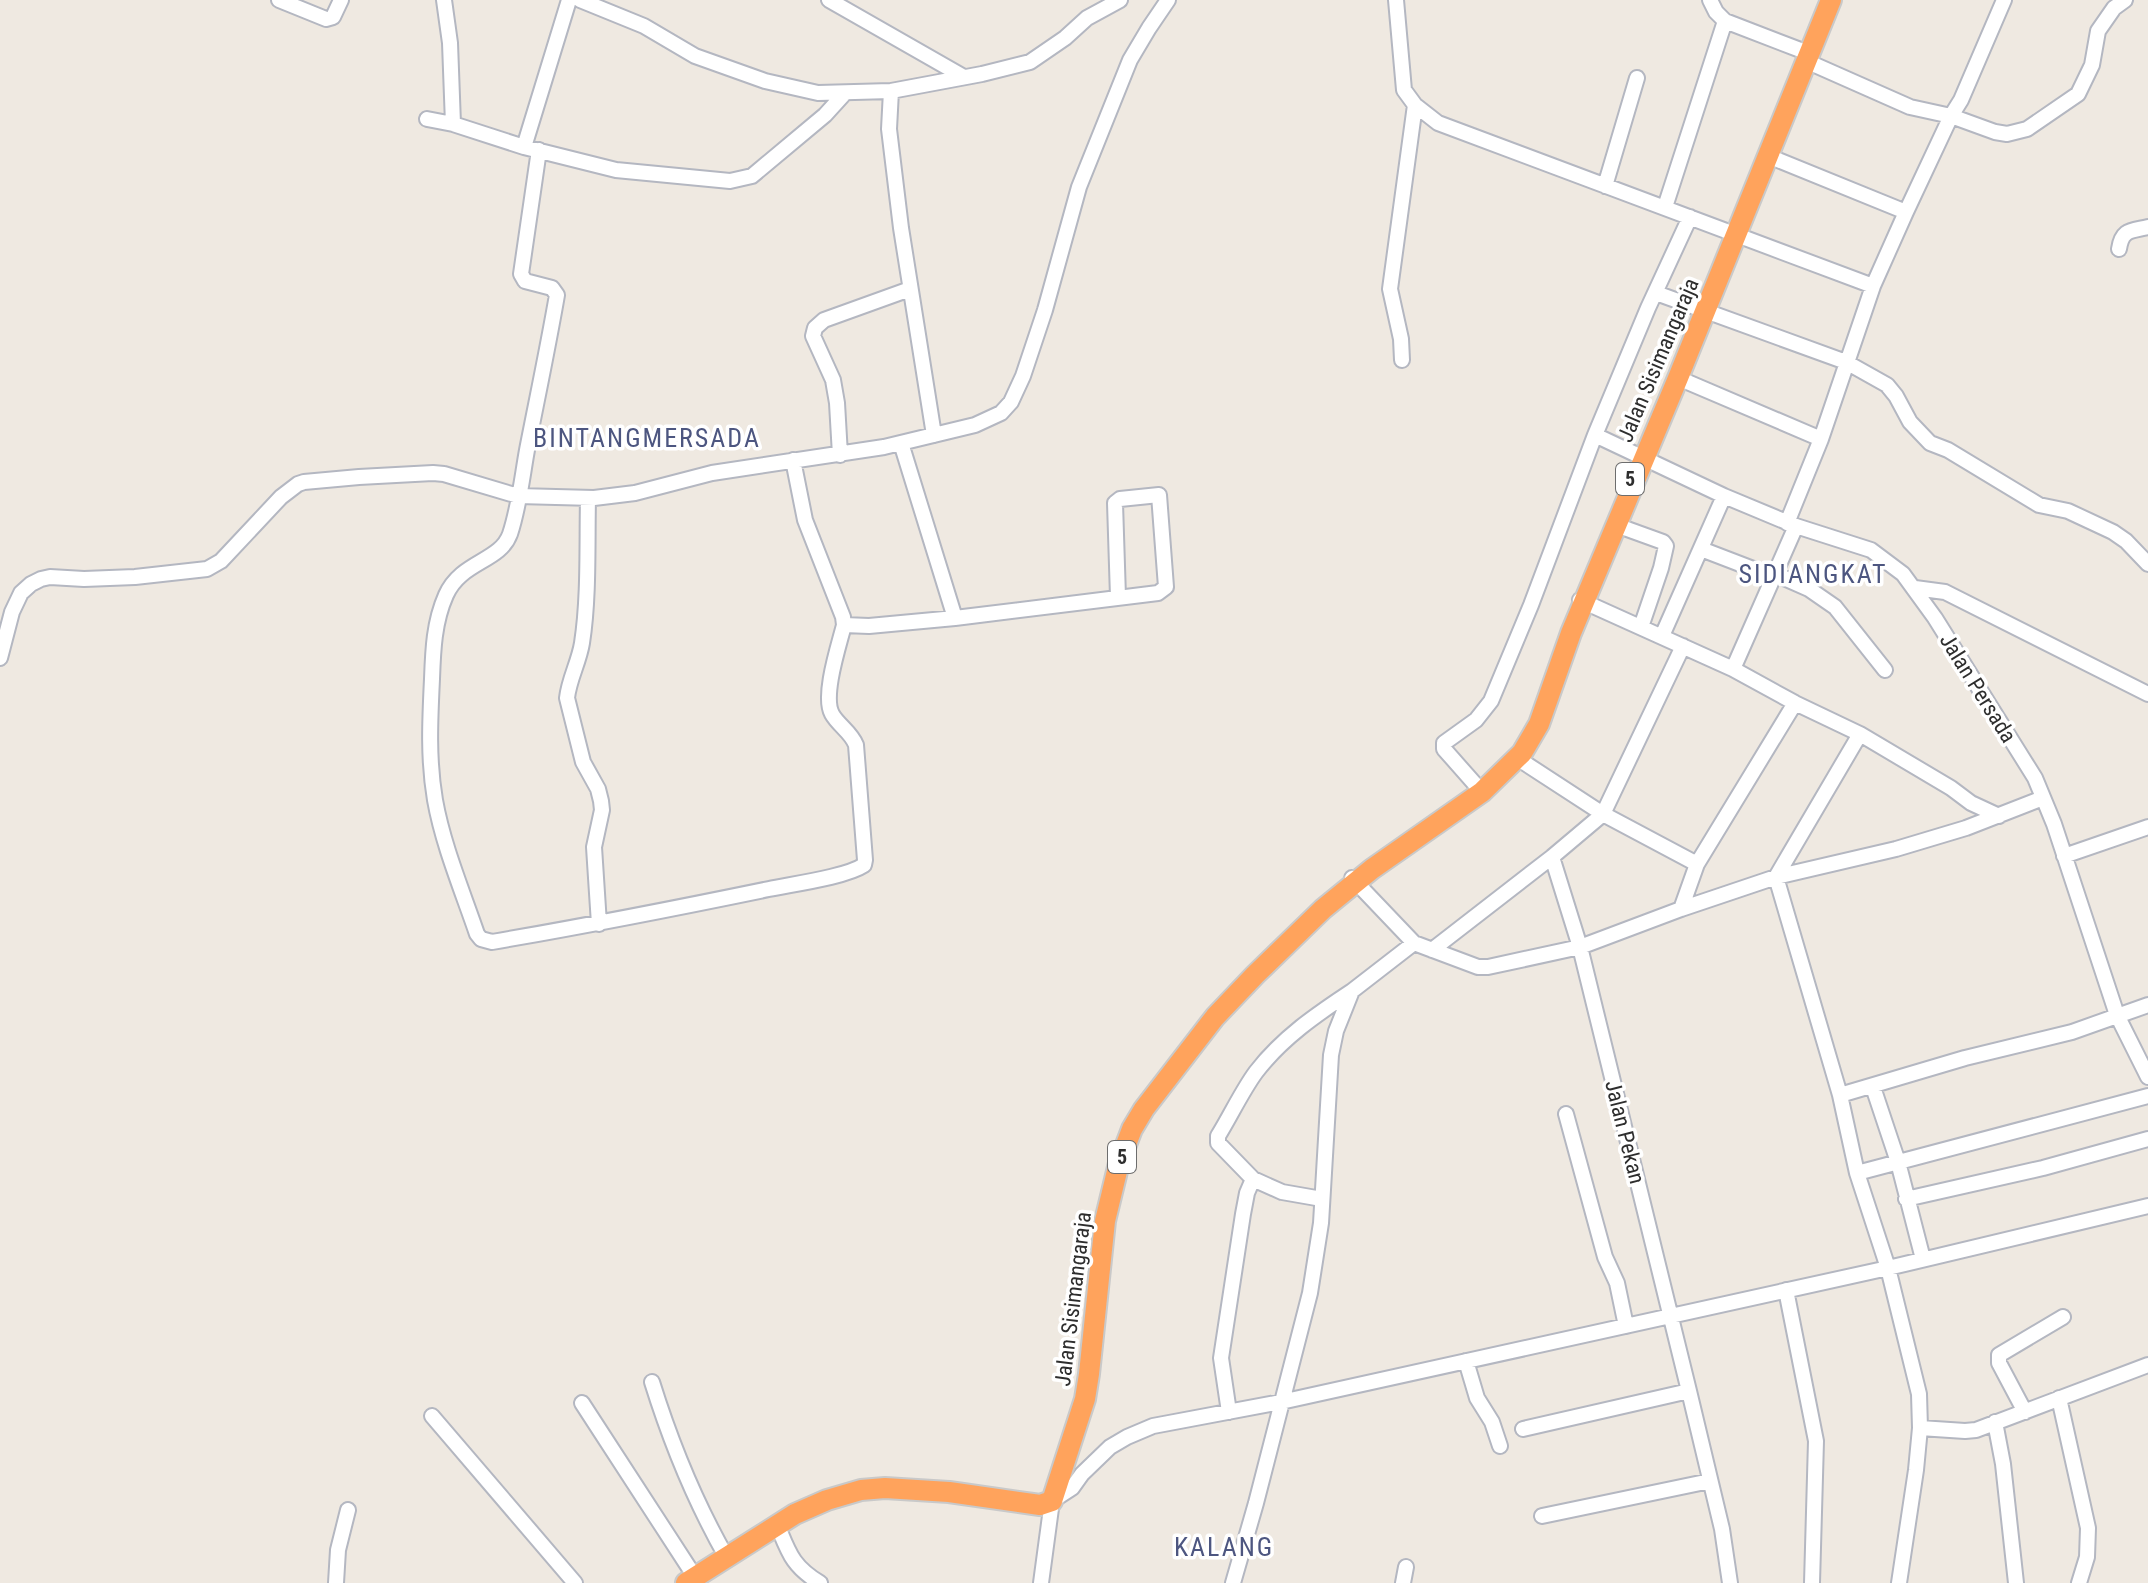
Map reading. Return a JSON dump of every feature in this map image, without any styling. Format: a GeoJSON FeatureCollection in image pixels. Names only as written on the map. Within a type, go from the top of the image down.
{"type":"FeatureCollection","features":[{"type":"Feature","properties":{"kind":"highway","name":"Jalan Sisimangaraja"},"geometry":{"type":"LineString","coordinates":[[1481,790],[1530,737],[1558,667],[1567,633],[1678,378],[1828,0]]}},
{"type":"Feature","properties":{"kind":"highway","name":"Jalan Sisimangaraja"},"geometry":{"type":"LineString","coordinates":[[1734,233],[1768,156],[1804,56]]}},
{"type":"Feature","properties":{"kind":"highway","name":"Jalan Sisimangaraja"},"geometry":{"type":"LineString","coordinates":[[1052,1501],[1085,1399],[1105,1221],[1119,1163],[1132,1129],[1165,1080],[1215,1017],[1323,909],[1390,855],[1458,810],[1528,745],[1539,724],[1582,601],[1704,309]]}},
{"type":"Feature","properties":{"kind":"highway"},"geometry":{"type":"LineString","coordinates":[[690,1580],[777,1524],[827,1500],[861,1490],[885,1488],[949,1492],[1040,1505],[1052,1501]]}},
{"type":"Feature","properties":{"kind":"street"},"geometry":{"type":"LineString","coordinates":[[279,0],[326,19],[333,17],[341,0]]}},
{"type":"Feature","properties":{"kind":"street"},"geometry":{"type":"LineString","coordinates":[[444,0],[450,43],[453,124]]}},
{"type":"Feature","properties":{"kind":"street"},"geometry":{"type":"LineString","coordinates":[[569,0],[531,148],[521,274],[525,281],[552,288],[557,295],[518,496],[505,546],[470,567],[454,582],[438,615],[434,639],[429,744],[435,800],[440,823],[481,939],[492,942],[599,924],[807,881],[856,870],[864,865],[856,745],[833,716],[828,702],[844,625],[840,607],[805,520],[793,460]]}},
{"type":"Feature","properties":{"kind":"street"},"geometry":{"type":"LineString","coordinates":[[580,0],[644,26],[695,56],[738,72],[818,93],[891,91],[1030,62],[1087,18],[1120,0]]}},
{"type":"Feature","properties":{"kind":"street"},"geometry":{"type":"LineString","coordinates":[[829,0],[964,77]]}},
{"type":"Feature","properties":{"kind":"street"},"geometry":{"type":"LineString","coordinates":[[0,658],[12,612],[21,593],[31,584],[50,577],[99,579],[207,569],[221,561],[281,497],[304,482],[444,474],[518,496],[588,498],[635,493],[712,473],[901,443],[984,421],[1001,413],[1011,402],[1023,376],[1079,187],[1130,60],[1168,0]]}},
{"type":"Feature","properties":{"kind":"street"},"geometry":{"type":"LineString","coordinates":[[1396,0],[1403,83],[1415,105],[1438,123],[1873,286]]}},
{"type":"Feature","properties":{"kind":"street"},"geometry":{"type":"LineString","coordinates":[[1710,0],[1725,21],[1910,107],[2007,134],[2027,129],[2069,102],[2083,87],[2092,65],[2098,31],[2114,8],[2125,0]]}},
{"type":"Feature","properties":{"kind":"street"},"geometry":{"type":"LineString","coordinates":[[1733,669],[1774,575],[1873,286],[1961,100],[2004,0]]}},
{"type":"Feature","properties":{"kind":"street"},"geometry":{"type":"LineString","coordinates":[[1665,207],[1725,21]]}},
{"type":"Feature","properties":{"kind":"street"},"geometry":{"type":"LineString","coordinates":[[1605,186],[1637,78]]}},
{"type":"Feature","properties":{"kind":"street"},"geometry":{"type":"LineString","coordinates":[[891,91],[889,129],[910,289],[934,435]]}},
{"type":"Feature","properties":{"kind":"street"},"geometry":{"type":"LineString","coordinates":[[427,119],[616,170],[739,180],[752,176],[789,146],[845,93]]}},
{"type":"Feature","properties":{"kind":"street"},"geometry":{"type":"LineString","coordinates":[[1402,360],[1401,339],[1390,289],[1415,105]]}},
{"type":"Feature","properties":{"kind":"street"},"geometry":{"type":"LineString","coordinates":[[1768,156],[1906,212]]}},
{"type":"Feature","properties":{"kind":"street"},"geometry":{"type":"LineString","coordinates":[[1481,790],[1443,745],[1476,720],[1491,701],[1595,435],[1690,217]]}},
{"type":"Feature","properties":{"kind":"street"},"geometry":{"type":"LineString","coordinates":[[2119,249],[2120,239],[2125,233],[2148,227]]}},
{"type":"Feature","properties":{"kind":"street"},"geometry":{"type":"LineString","coordinates":[[840,455],[833,380],[813,336],[815,328],[824,320],[910,289]]}},
{"type":"Feature","properties":{"kind":"street"},"geometry":{"type":"LineString","coordinates":[[1656,293],[1846,362],[1887,385],[1910,422],[1930,443],[1948,450],[2039,505],[2068,511],[2113,532],[2148,564]]}},
{"type":"Feature","properties":{"kind":"street"},"geometry":{"type":"LineString","coordinates":[[1678,378],[1821,439]]}},
{"type":"Feature","properties":{"kind":"street","name":"Jalan Persada"},"geometry":{"type":"LineString","coordinates":[[1595,435],[1791,524],[1871,550],[1903,574],[1935,618],[2035,778],[2117,1015],[2148,1077]]}},
{"type":"Feature","properties":{"kind":"street"},"geometry":{"type":"LineString","coordinates":[[901,443],[955,618]]}},
{"type":"Feature","properties":{"kind":"street"},"geometry":{"type":"LineString","coordinates":[[844,625],[869,626],[955,618],[1158,593],[1166,587],[1159,495],[1120,499],[1115,503],[1118,597]]}},
{"type":"Feature","properties":{"kind":"street"},"geometry":{"type":"LineString","coordinates":[[1662,636],[1724,496]]}},
{"type":"Feature","properties":{"kind":"street"},"geometry":{"type":"LineString","coordinates":[[588,498],[584,630],[567,698],[583,762],[601,801],[594,847],[599,924]]}},
{"type":"Feature","properties":{"kind":"street"},"geometry":{"type":"LineString","coordinates":[[1616,525],[1663,542],[1667,548],[1641,627]]}},
{"type":"Feature","properties":{"kind":"street"},"geometry":{"type":"LineString","coordinates":[[1701,549],[1809,589],[1835,607],[1885,670]]}},
{"type":"Feature","properties":{"kind":"street"},"geometry":{"type":"LineString","coordinates":[[1915,588],[1945,592],[2148,694]]}},
{"type":"Feature","properties":{"kind":"street"},"geometry":{"type":"LineString","coordinates":[[1935,618],[1934,606],[1945,592]]}},
{"type":"Feature","properties":{"kind":"street"},"geometry":{"type":"LineString","coordinates":[[1582,601],[1733,669],[1860,734],[1971,803],[1999,816]]}},
{"type":"Feature","properties":{"kind":"street"},"geometry":{"type":"LineString","coordinates":[[1432,950],[1603,814],[1683,646]]}},
{"type":"Feature","properties":{"kind":"street"},"geometry":{"type":"LineString","coordinates":[[1681,909],[1697,864],[1795,703]]}},
{"type":"Feature","properties":{"kind":"street"},"geometry":{"type":"LineString","coordinates":[[1860,734],[1776,877],[1840,1095],[1857,1173],[1888,1268],[1917,1384],[1921,1407],[1920,1428],[1899,1583]]}},
{"type":"Feature","properties":{"kind":"street"},"geometry":{"type":"LineString","coordinates":[[1517,758],[1603,814],[1697,864]]}},
{"type":"Feature","properties":{"kind":"street"},"geometry":{"type":"LineString","coordinates":[[1352,883],[1414,943],[1478,967],[1488,967],[1580,947],[1776,877],[1896,849],[1966,828],[2043,798]]}},
{"type":"Feature","properties":{"kind":"street"},"geometry":{"type":"LineString","coordinates":[[1966,828],[1971,803]]}},
{"type":"Feature","properties":{"kind":"street"},"geometry":{"type":"LineString","coordinates":[[2064,856],[2148,827]]}},
{"type":"Feature","properties":{"kind":"street","name":"Jalan Pekan"},"geometry":{"type":"LineString","coordinates":[[1552,857],[1580,947],[1671,1316],[1722,1529],[1730,1583]]}},
{"type":"Feature","properties":{"kind":"street"},"geometry":{"type":"LineString","coordinates":[[1322,1199],[1282,1192],[1253,1179],[1218,1143],[1218,1136],[1256,1072],[1288,1038],[1414,943]]}},
{"type":"Feature","properties":{"kind":"street"},"geometry":{"type":"LineString","coordinates":[[1233,1583],[1310,1293],[1321,1223],[1331,1055],[1336,1031],[1352,991]]}},
{"type":"Feature","properties":{"kind":"street"},"geometry":{"type":"LineString","coordinates":[[1840,1095],[1965,1058],[2072,1032],[2148,1005]]}},
{"type":"Feature","properties":{"kind":"street"},"geometry":{"type":"LineString","coordinates":[[1873,1087],[1898,1162],[1923,1259]]}},
{"type":"Feature","properties":{"kind":"street"},"geometry":{"type":"LineString","coordinates":[[1857,1173],[2148,1096]]}},
{"type":"Feature","properties":{"kind":"street"},"geometry":{"type":"LineString","coordinates":[[1566,1114],[1596,1229],[1617,1283],[1626,1326]]}},
{"type":"Feature","properties":{"kind":"street"},"geometry":{"type":"LineString","coordinates":[[1906,1199],[2043,1168],[2148,1139]]}},
{"type":"Feature","properties":{"kind":"street"},"geometry":{"type":"LineString","coordinates":[[1229,1412],[1221,1358],[1247,1193],[1253,1179]]}},
{"type":"Feature","properties":{"kind":"street"},"geometry":{"type":"LineString","coordinates":[[1041,1583],[1052,1501],[1072,1488],[1110,1447],[1153,1426],[1281,1402],[1626,1326],[2148,1206]]}},
{"type":"Feature","properties":{"kind":"street"},"geometry":{"type":"LineString","coordinates":[[1786,1290],[1816,1441],[1812,1583]]}},
{"type":"Feature","properties":{"kind":"street"},"geometry":{"type":"LineString","coordinates":[[2025,1412],[1998,1361],[1999,1355],[2063,1317]]}},
{"type":"Feature","properties":{"kind":"street"},"geometry":{"type":"LineString","coordinates":[[1466,1361],[1477,1398],[1492,1422],[1500,1446]]}},
{"type":"Feature","properties":{"kind":"street"},"geometry":{"type":"LineString","coordinates":[[1920,1428],[1976,1430],[2148,1365]]}},
{"type":"Feature","properties":{"kind":"street"},"geometry":{"type":"LineString","coordinates":[[652,1382],[677,1458],[727,1558]]}},
{"type":"Feature","properties":{"kind":"street"},"geometry":{"type":"LineString","coordinates":[[1523,1429],[1689,1391]]}},
{"type":"Feature","properties":{"kind":"street"},"geometry":{"type":"LineString","coordinates":[[2059,1398],[2088,1528],[2087,1557],[2079,1583]]}},
{"type":"Feature","properties":{"kind":"street"},"geometry":{"type":"LineString","coordinates":[[582,1403],[690,1580]]}},
{"type":"Feature","properties":{"kind":"street"},"geometry":{"type":"LineString","coordinates":[[432,1416],[575,1583]]}},
{"type":"Feature","properties":{"kind":"street"},"geometry":{"type":"LineString","coordinates":[[1995,1422],[2003,1464],[2016,1583]]}},
{"type":"Feature","properties":{"kind":"street"},"geometry":{"type":"LineString","coordinates":[[1542,1516],[1710,1481]]}},
{"type":"Feature","properties":{"kind":"street"},"geometry":{"type":"LineString","coordinates":[[336,1583],[338,1550],[348,1510]]}},
{"type":"Feature","properties":{"kind":"street"},"geometry":{"type":"LineString","coordinates":[[777,1524],[798,1567],[820,1583]]}},
{"type":"Feature","properties":{"kind":"street"},"geometry":{"type":"LineString","coordinates":[[1403,1583],[1406,1567]]}},
{"type":"Feature","properties":{"kind":"district","name":"BINTANGMERSADA"},"geometry":{"type":"Point","coordinates":[647,438]}},
{"type":"Feature","properties":{"kind":"district","name":"SIDIANGKAT"},"geometry":{"type":"Point","coordinates":[1813,574]}},
{"type":"Feature","properties":{"kind":"district","name":"KALANG"},"geometry":{"type":"Point","coordinates":[1224,1547]}}]}
